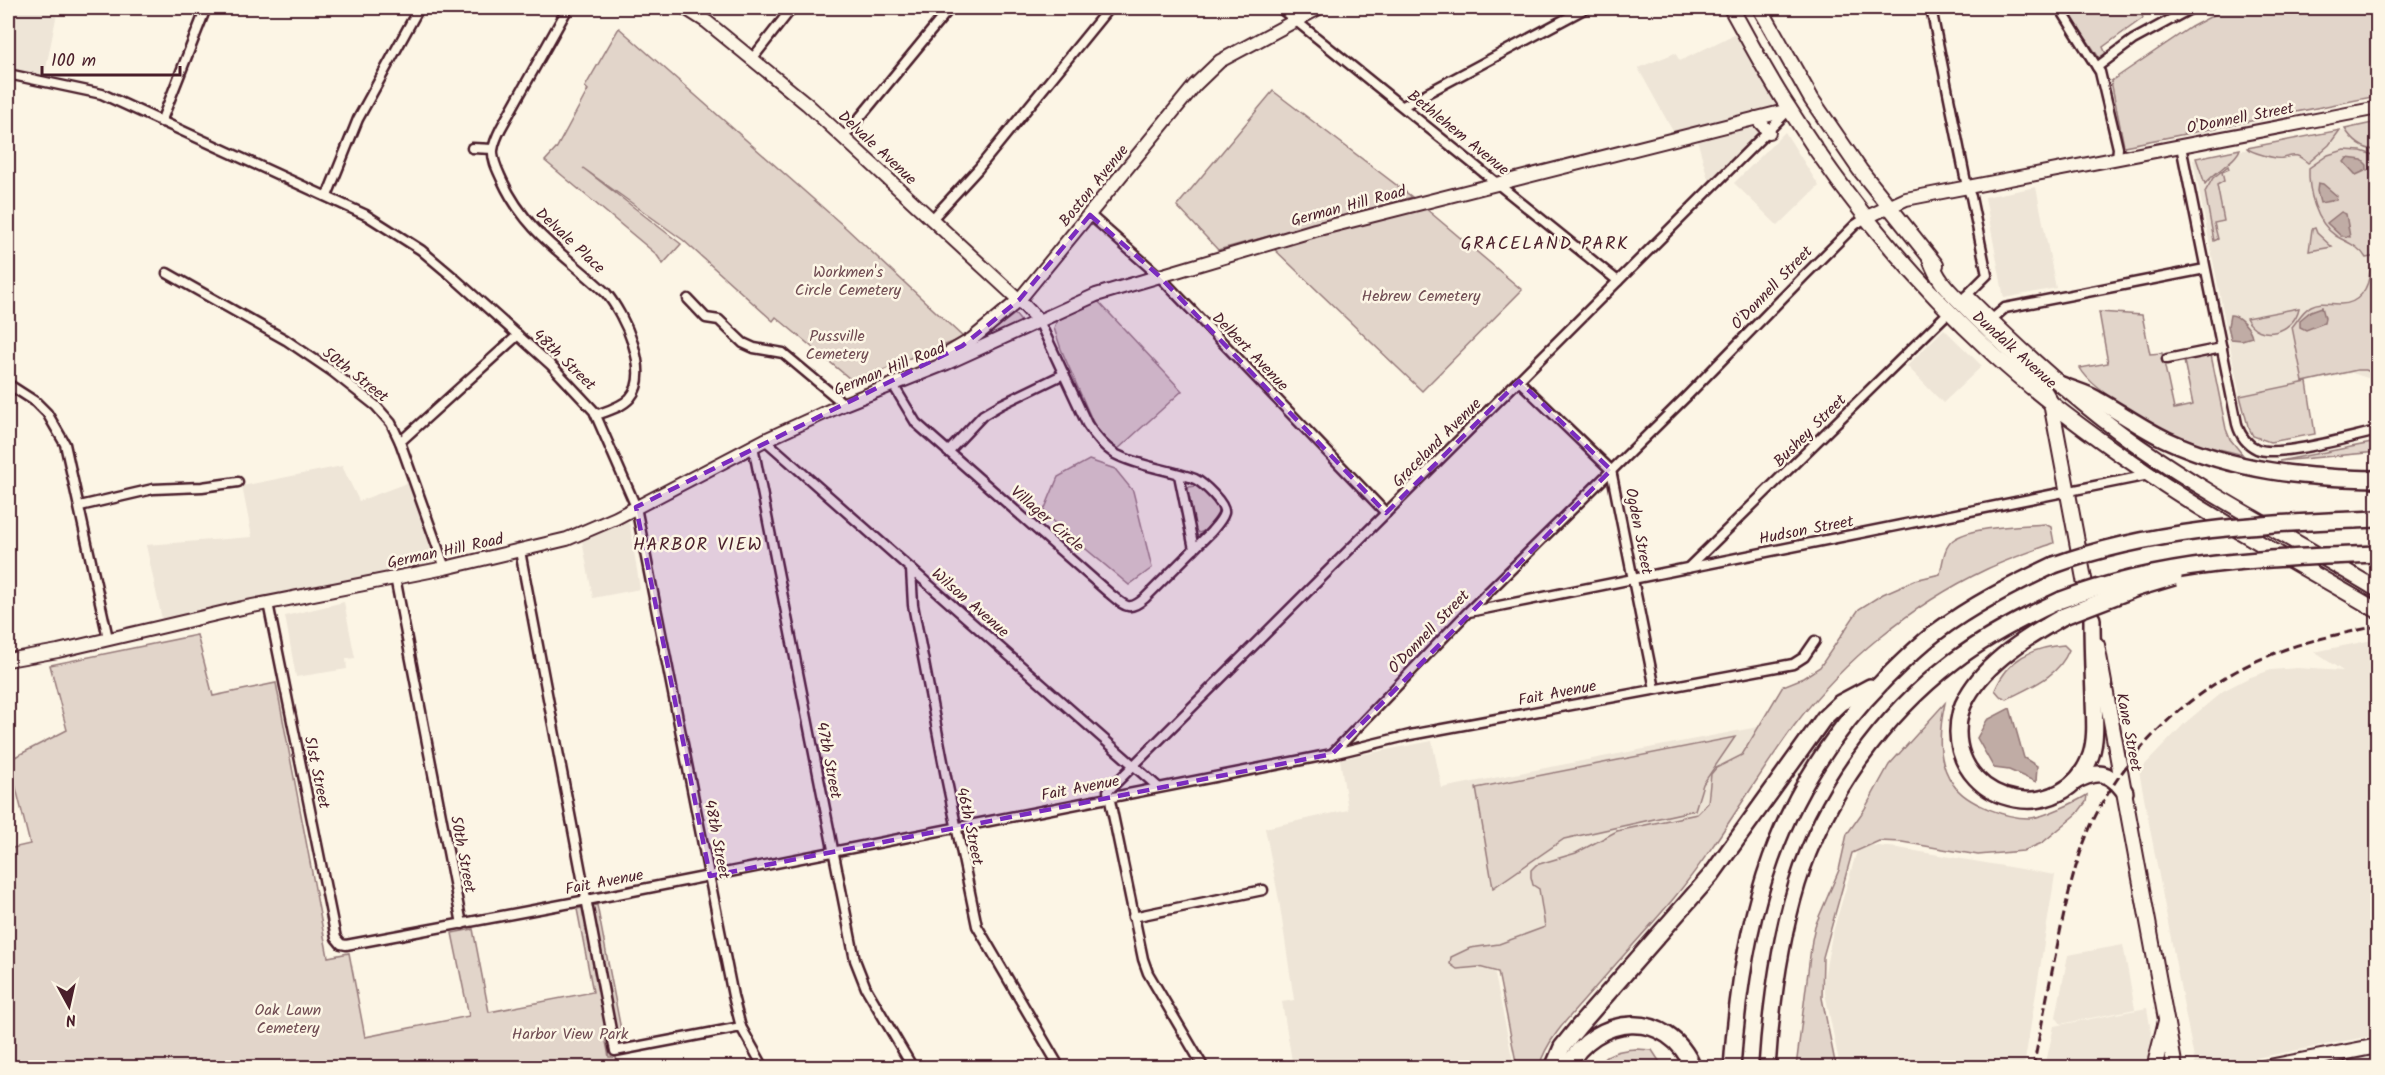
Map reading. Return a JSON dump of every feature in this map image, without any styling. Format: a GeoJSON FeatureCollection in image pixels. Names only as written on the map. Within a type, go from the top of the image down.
{"type":"FeatureCollection","features":[{"type":"Feature","properties":{"kind":"highway"},"geometry":{"type":"LineString","coordinates":[[2062,385],[2094,397],[2166,440],[2223,461],[2300,476],[2378,478]]}},
{"type":"Feature","properties":{"kind":"highway"},"geometry":{"type":"LineString","coordinates":[[1732,1068],[1736,1013],[1744,957],[1765,870],[1780,832],[1816,762],[1861,704],[1902,661],[1935,633],[1975,605],[2054,565],[2089,552],[2168,534],[2259,524],[2378,519]]}},
{"type":"Feature","properties":{"kind":"highway"},"geometry":{"type":"LineString","coordinates":[[1767,1068],[1770,1017],[1787,920],[1801,873],[1825,817],[1867,750],[1892,720],[1954,661],[2027,615],[2098,586],[2153,572],[2264,558],[2378,554]]}},
{"type":"Feature","properties":{"kind":"highway"},"geometry":{"type":"LineString","coordinates":[[2125,792],[2110,776],[2092,774],[2063,790],[2039,799],[2023,801],[2006,798],[1979,781],[1969,769],[1958,742],[1961,711],[1967,697],[1995,664],[2017,645],[2064,616],[2137,588],[2264,558]]}},
{"type":"Feature","properties":{"kind":"highway"},"geometry":{"type":"LineString","coordinates":[[2074,782],[2084,769],[2094,744],[2092,618]]}},
{"type":"Feature","properties":{"kind":"highway"},"geometry":{"type":"LineString","coordinates":[[1552,1068],[1562,1047],[1579,1026],[1712,874],[1824,718],[1840,703],[1886,678]]}},
{"type":"Feature","properties":{"kind":"highway"},"geometry":{"type":"LineString","coordinates":[[1777,1068],[1787,920]]}},
{"type":"Feature","properties":{"kind":"highway"},"geometry":{"type":"LineString","coordinates":[[1567,1068],[1576,1051],[1589,1039],[1602,1031],[1618,1026],[1635,1025],[1663,1032],[1684,1051],[1693,1068]]}},
{"type":"Feature","properties":{"kind":"main road","name":"Dundalk Avenue"},"geometry":{"type":"LineString","coordinates":[[1731,8],[1789,110],[1817,152],[1867,217],[1949,312],[1992,354],[2050,403],[2149,474],[2378,611]]}},
{"type":"Feature","properties":{"kind":"main road","name":"Dundalk Avenue"},"geometry":{"type":"LineString","coordinates":[[1760,8],[1812,100],[1860,170],[1930,259],[1991,320],[2062,385],[2139,446],[2184,476],[2378,590]]}},
{"type":"Feature","properties":{"kind":"main road"},"geometry":{"type":"LineString","coordinates":[[1930,259],[1937,277],[1985,329],[2028,368],[2045,390],[2050,403]]}},
{"type":"Feature","properties":{"kind":"main road","name":"Kane Street"},"geometry":{"type":"LineString","coordinates":[[2050,403],[2125,792],[2175,1068]]}},
{"type":"Feature","properties":{"kind":"main road"},"geometry":{"type":"LineString","coordinates":[[2154,1068],[2166,1019]]}},
{"type":"Feature","properties":{"kind":"main road"},"geometry":{"type":"LineString","coordinates":[[2264,1068],[2298,1064],[2378,1046]]}},
{"type":"Feature","properties":{"kind":"main road"},"geometry":{"type":"LineString","coordinates":[[2350,1068],[2378,1062]]}},
{"type":"Feature","properties":{"kind":"street"},"geometry":{"type":"LineString","coordinates":[[161,122],[206,8]]}},
{"type":"Feature","properties":{"kind":"street"},"geometry":{"type":"LineString","coordinates":[[327,196],[358,119],[419,8]]}},
{"type":"Feature","properties":{"kind":"street"},"geometry":{"type":"LineString","coordinates":[[472,148],[493,149],[501,128],[568,8]]}},
{"type":"Feature","properties":{"kind":"street","name":"Delvale Avenue"},"geometry":{"type":"LineString","coordinates":[[685,8],[807,104],[1039,321]]}},
{"type":"Feature","properties":{"kind":"street"},"geometry":{"type":"LineString","coordinates":[[752,59],[792,8]]}},
{"type":"Feature","properties":{"kind":"street"},"geometry":{"type":"LineString","coordinates":[[843,138],[950,8]]}},
{"type":"Feature","properties":{"kind":"street"},"geometry":{"type":"LineString","coordinates":[[932,219],[992,152],[1109,8]]}},
{"type":"Feature","properties":{"kind":"street","name":"Bethlehem Avenue"},"geometry":{"type":"LineString","coordinates":[[1280,8],[1618,281]]}},
{"type":"Feature","properties":{"kind":"street","name":"Boston Avenue"},"geometry":{"type":"LineString","coordinates":[[892,383],[971,340],[1019,300],[1203,77],[1220,61],[1319,8]]}},
{"type":"Feature","properties":{"kind":"street"},"geometry":{"type":"LineString","coordinates":[[1403,106],[1586,8]]}},
{"type":"Feature","properties":{"kind":"street"},"geometry":{"type":"LineString","coordinates":[[1931,8],[1966,187],[1971,196],[1987,275],[1966,296]]}},
{"type":"Feature","properties":{"kind":"street"},"geometry":{"type":"LineString","coordinates":[[2060,8],[2100,72],[2118,148],[2117,158]]}},
{"type":"Feature","properties":{"kind":"street"},"geometry":{"type":"LineString","coordinates":[[2097,67],[2133,40],[2192,8]]}},
{"type":"Feature","properties":{"kind":"street","name":"48th Street"},"geometry":{"type":"LineString","coordinates":[[8,74],[102,94],[366,215],[421,250],[518,334],[577,391],[596,415],[636,507],[732,996],[741,1027],[765,1068]]}},
{"type":"Feature","properties":{"kind":"street","name":"O'Donnell Street"},"geometry":{"type":"LineString","coordinates":[[1332,754],[1468,612],[1855,225],[1867,217],[1906,199],[2378,108]]}},
{"type":"Feature","properties":{"kind":"street","name":"German Hill Road"},"geometry":{"type":"LineString","coordinates":[[8,660],[58,651],[268,603],[445,568],[520,551],[584,533],[759,443],[892,383],[947,363],[1096,295],[1315,230],[1789,110]]}},
{"type":"Feature","properties":{"kind":"street","name":"Graceland Avenue"},"geometry":{"type":"LineString","coordinates":[[1109,796],[1108,791],[1789,110]]}},
{"type":"Feature","properties":{"kind":"street"},"geometry":{"type":"LineString","coordinates":[[1756,118],[1769,132]]}},
{"type":"Feature","properties":{"kind":"street"},"geometry":{"type":"LineString","coordinates":[[2181,146],[2240,432],[2249,444],[2257,449],[2278,451],[2378,431]]}},
{"type":"Feature","properties":{"kind":"street","name":"Delvale Place"},"geometry":{"type":"LineString","coordinates":[[493,149],[493,159],[498,172],[523,217],[542,238],[606,293],[619,311],[627,330],[637,360],[638,381],[630,397],[624,403],[596,415]]}},
{"type":"Feature","properties":{"kind":"street","name":"Delbert Avenue"},"geometry":{"type":"LineString","coordinates":[[1090,215],[1158,275],[1386,513]]}},
{"type":"Feature","properties":{"kind":"street"},"geometry":{"type":"LineString","coordinates":[[1991,320],[2005,308],[2205,269]]}},
{"type":"Feature","properties":{"kind":"street","name":"50th Street"},"geometry":{"type":"LineString","coordinates":[[167,273],[286,340],[333,372],[376,406],[391,423],[400,442],[445,568]]}},
{"type":"Feature","properties":{"kind":"street"},"geometry":{"type":"LineString","coordinates":[[688,299],[706,318],[719,320],[743,343],[754,348],[783,353],[844,404]]}},
{"type":"Feature","properties":{"kind":"street","name":"Bushey Street"},"geometry":{"type":"LineString","coordinates":[[1689,568],[1949,312]]}},
{"type":"Feature","properties":{"kind":"street","name":"Villager Circle"},"geometry":{"type":"LineString","coordinates":[[892,383],[916,423],[1126,606],[1133,607],[1220,521],[1224,507],[1201,483],[1128,459],[1106,447],[1087,424],[1039,321]]}},
{"type":"Feature","properties":{"kind":"street"},"geometry":{"type":"LineString","coordinates":[[400,442],[518,334]]}},
{"type":"Feature","properties":{"kind":"street"},"geometry":{"type":"LineString","coordinates":[[2167,359],[2222,348]]}},
{"type":"Feature","properties":{"kind":"street"},"geometry":{"type":"LineString","coordinates":[[948,452],[983,415],[1064,374]]}},
{"type":"Feature","properties":{"kind":"street","name":"Ogden Street"},"geometry":{"type":"LineString","coordinates":[[1519,381],[1611,470],[1655,689]]}},
{"type":"Feature","properties":{"kind":"street"},"geometry":{"type":"LineString","coordinates":[[8,384],[36,402],[55,424],[65,444],[108,638]]}},
{"type":"Feature","properties":{"kind":"street","name":"Wilson Avenue"},"geometry":{"type":"LineString","coordinates":[[759,443],[911,569],[1158,787]]}},
{"type":"Feature","properties":{"kind":"street","name":"47th Street"},"geometry":{"type":"LineString","coordinates":[[759,443],[858,972],[913,1068]]}},
{"type":"Feature","properties":{"kind":"street","name":"Hudson Street"},"geometry":{"type":"LineString","coordinates":[[1468,612],[2149,474]]}},
{"type":"Feature","properties":{"kind":"street"},"geometry":{"type":"LineString","coordinates":[[1179,476],[1194,549]]}},
{"type":"Feature","properties":{"kind":"street"},"geometry":{"type":"LineString","coordinates":[[80,506],[153,489],[202,487],[238,482]]}},
{"type":"Feature","properties":{"kind":"street"},"geometry":{"type":"LineString","coordinates":[[520,551],[615,1051],[741,1027]]}},
{"type":"Feature","properties":{"kind":"street","name":"46th Street"},"geometry":{"type":"LineString","coordinates":[[911,569],[913,605],[977,926],[1060,1068]]}},
{"type":"Feature","properties":{"kind":"street","name":"50th Street"},"geometry":{"type":"LineString","coordinates":[[395,577],[462,924]]}},
{"type":"Feature","properties":{"kind":"street","name":"51st Street"},"geometry":{"type":"LineString","coordinates":[[268,603],[336,938],[341,944]]}},
{"type":"Feature","properties":{"kind":"street","name":"Fait Avenue"},"geometry":{"type":"LineString","coordinates":[[341,944],[353,945],[587,900],[1332,754],[1410,735],[1793,664],[1804,657],[1815,641]]}},
{"type":"Feature","properties":{"kind":"street"},"geometry":{"type":"LineString","coordinates":[[1109,796],[1139,946],[1148,973],[1204,1068]]}},
{"type":"Feature","properties":{"kind":"street"},"geometry":{"type":"LineString","coordinates":[[1133,917],[1263,891]]}},
{"type":"Feature","properties":{"kind":"highlighted area"},"geometry":{"type":"Polygon","coordinates":[[[1090,215],[1158,275],[1386,513],[1519,381],[1611,470],[1332,754],[710,876],[636,507],[962,346],[1019,300],[1090,215]]]}},
{"type":"Feature","properties":{"kind":"shaded area"},"geometry":{"type":"Polygon","coordinates":[[[8,8],[58,8],[44,78],[8,72],[8,8]]]}},
{"type":"Feature","properties":{"kind":"shaded area"},"geometry":{"type":"Polygon","coordinates":[[[1737,33],[1784,109],[1675,135],[1638,68],[1675,53],[1680,61],[1737,33]]]}},
{"type":"Feature","properties":{"kind":"shaded area"},"geometry":{"type":"Polygon","coordinates":[[[2377,124],[2377,381],[2352,373],[2240,396],[2193,160],[2377,124]]]}},
{"type":"Feature","properties":{"kind":"shaded area"},"geometry":{"type":"Polygon","coordinates":[[[1759,127],[1761,132],[1710,186],[1697,139],[1759,127]]]}},
{"type":"Feature","properties":{"kind":"shaded area"},"geometry":{"type":"Polygon","coordinates":[[[1785,132],[1819,186],[1778,226],[1734,183],[1785,132]]]}},
{"type":"Feature","properties":{"kind":"shaded area"},"geometry":{"type":"Polygon","coordinates":[[[2347,158],[2362,160],[2367,165],[2367,170],[2356,175],[2344,162],[2347,158]]]}},
{"type":"Feature","properties":{"kind":"shaded area"},"geometry":{"type":"Polygon","coordinates":[[[2318,183],[2323,184],[2337,196],[2336,200],[2320,203],[2318,183]]]}},
{"type":"Feature","properties":{"kind":"shaded area"},"geometry":{"type":"Polygon","coordinates":[[[2036,187],[2056,288],[2004,298],[1985,197],[2036,187]]]}},
{"type":"Feature","properties":{"kind":"shaded area"},"geometry":{"type":"Polygon","coordinates":[[[2341,212],[2346,214],[2350,237],[2341,236],[2327,223],[2341,212]]]}},
{"type":"Feature","properties":{"kind":"shaded area"},"geometry":{"type":"Polygon","coordinates":[[[2322,307],[2324,323],[2306,330],[2300,327],[2300,320],[2311,311],[2322,307]]]}},
{"type":"Feature","properties":{"kind":"shaded area"},"geometry":{"type":"Polygon","coordinates":[[[2230,315],[2244,323],[2252,337],[2242,340],[2231,339],[2228,326],[2230,315]]]}},
{"type":"Feature","properties":{"kind":"shaded area"},"geometry":{"type":"Polygon","coordinates":[[[1944,329],[1982,366],[1943,403],[1907,366],[1944,329]]]}},
{"type":"Feature","properties":{"kind":"shaded area"},"geometry":{"type":"Polygon","coordinates":[[[342,466],[359,501],[412,481],[436,562],[163,624],[146,545],[252,537],[242,486],[342,466]]]}},
{"type":"Feature","properties":{"kind":"shaded area"},"geometry":{"type":"Polygon","coordinates":[[[627,521],[630,526],[640,589],[593,598],[582,540],[627,521]]]}},
{"type":"Feature","properties":{"kind":"shaded area"},"geometry":{"type":"Polygon","coordinates":[[[344,602],[355,658],[346,659],[347,669],[296,677],[285,616],[344,602]]]}},
{"type":"Feature","properties":{"kind":"shaded area"},"geometry":{"type":"Polygon","coordinates":[[[2377,639],[2377,1035],[2200,1067],[2195,1064],[2139,771],[2185,723],[2223,691],[2248,678],[2271,670],[2297,668],[2343,671],[2314,652],[2377,639]]]}},
{"type":"Feature","properties":{"kind":"shaded area"},"geometry":{"type":"Polygon","coordinates":[[[2010,708],[2024,758],[2037,766],[2036,782],[2009,770],[1994,768],[1977,738],[1987,720],[2010,708]]]}},
{"type":"Feature","properties":{"kind":"shaded area"},"geometry":{"type":"Polygon","coordinates":[[[1763,726],[1709,841],[1551,928],[1494,970],[1514,1067],[1293,1067],[1282,1002],[1294,1000],[1279,900],[1265,828],[1348,810],[1340,759],[1432,741],[1442,788],[1763,726]]]}},
{"type":"Feature","properties":{"kind":"shaded area"},"geometry":{"type":"Polygon","coordinates":[[[1859,844],[1898,848],[2055,875],[2024,1067],[1840,1067],[1823,983],[1832,935],[1859,844]]]}},
{"type":"Feature","properties":{"kind":"shaded area"},"geometry":{"type":"Polygon","coordinates":[[[2123,945],[2135,1009],[2061,1024],[2056,1017],[2068,955],[2123,945]]]}},
{"type":"Feature","properties":{"kind":"shaded area"},"geometry":{"type":"Polygon","coordinates":[[[2147,1008],[2152,1038],[2151,1053],[2145,1067],[2045,1067],[2054,1026],[2147,1008]]]}},
{"type":"Feature","properties":{"kind":"green space"},"geometry":{"type":"Polygon","coordinates":[[[2065,8],[2159,8],[2142,15],[2143,18],[2103,47],[2106,54],[2100,59],[2065,8]]]}},
{"type":"Feature","properties":{"kind":"green space"},"geometry":{"type":"Polygon","coordinates":[[[2227,8],[2377,8],[2377,96],[2124,146],[2111,81],[2191,27],[2227,8]]]}},
{"type":"Feature","properties":{"kind":"green space"},"geometry":{"type":"Polygon","coordinates":[[[619,28],[846,228],[964,338],[910,358],[855,383],[776,317],[773,321],[683,240],[583,168],[681,244],[663,264],[656,254],[545,161],[556,149],[588,90],[585,87],[619,28]]]}},
{"type":"Feature","properties":{"kind":"green space"},"geometry":{"type":"Polygon","coordinates":[[[1273,91],[1412,197],[1218,250],[1177,206],[1273,91]]]}},
{"type":"Feature","properties":{"kind":"green space"},"geometry":{"type":"Polygon","coordinates":[[[2377,122],[2377,152],[2375,153],[2375,150],[2358,143],[2345,129],[2377,122]]]}},
{"type":"Feature","properties":{"kind":"green space"},"geometry":{"type":"Polygon","coordinates":[[[2340,130],[2329,145],[2308,163],[2298,156],[2275,158],[2247,148],[2340,130]]]}},
{"type":"Feature","properties":{"kind":"green space"},"geometry":{"type":"Polygon","coordinates":[[[2240,149],[2234,158],[2205,184],[2196,158],[2240,149]]]}},
{"type":"Feature","properties":{"kind":"green space"},"geometry":{"type":"Polygon","coordinates":[[[2344,150],[2361,151],[2377,156],[2377,256],[2366,258],[2357,248],[2336,236],[2323,223],[2315,206],[2310,186],[2309,168],[2328,155],[2344,150]]]}},
{"type":"Feature","properties":{"kind":"green space"},"geometry":{"type":"Polygon","coordinates":[[[2228,166],[2229,169],[2222,172],[2224,181],[2217,185],[2224,221],[2214,223],[2218,239],[2214,241],[2205,192],[2213,178],[2228,166]]]}},
{"type":"Feature","properties":{"kind":"green space","name":"Hebrew Cemetery"},"geometry":{"type":"Polygon","coordinates":[[[1425,208],[1522,290],[1422,391],[1272,247],[1425,208]]]}},
{"type":"Feature","properties":{"kind":"green space"},"geometry":{"type":"Polygon","coordinates":[[[2315,228],[2317,233],[2332,247],[2309,251],[2312,229],[2315,228]]]}},
{"type":"Feature","properties":{"kind":"green space"},"geometry":{"type":"Polygon","coordinates":[[[2370,270],[2377,285],[2377,375],[2366,370],[2357,370],[2303,382],[2292,327],[2305,310],[2314,304],[2352,302],[2365,289],[2370,270]]]}},
{"type":"Feature","properties":{"kind":"green space"},"geometry":{"type":"Polygon","coordinates":[[[1097,300],[1182,391],[1117,450],[1096,429],[1054,328],[1057,320],[1097,300]]]}},
{"type":"Feature","properties":{"kind":"green space"},"geometry":{"type":"Polygon","coordinates":[[[2299,308],[2290,324],[2276,332],[2259,330],[2252,326],[2246,318],[2299,308]]]}},
{"type":"Feature","properties":{"kind":"green space"},"geometry":{"type":"Polygon","coordinates":[[[2099,312],[2142,315],[2150,354],[2162,353],[2174,409],[2193,405],[2184,361],[2211,355],[2226,429],[2230,439],[2243,455],[2202,445],[2172,433],[2117,402],[2088,379],[2080,368],[2108,363],[2099,312]]]}},
{"type":"Feature","properties":{"kind":"green space"},"geometry":{"type":"Polygon","coordinates":[[[1015,314],[1023,324],[974,345],[1015,314]]]}},
{"type":"Feature","properties":{"kind":"green space"},"geometry":{"type":"Polygon","coordinates":[[[2307,382],[2315,434],[2270,442],[2253,436],[2240,396],[2307,382]]]}},
{"type":"Feature","properties":{"kind":"green space"},"geometry":{"type":"Polygon","coordinates":[[[2377,442],[2377,452],[2279,461],[2377,442]]]}},
{"type":"Feature","properties":{"kind":"green space"},"geometry":{"type":"Polygon","coordinates":[[[1089,460],[1115,469],[1133,491],[1152,568],[1129,585],[1043,513],[1058,477],[1089,460]]]}},
{"type":"Feature","properties":{"kind":"green space"},"geometry":{"type":"Polygon","coordinates":[[[1196,486],[1211,498],[1218,511],[1218,516],[1204,531],[1199,533],[1195,530],[1186,492],[1189,487],[1196,486]]]}},
{"type":"Feature","properties":{"kind":"green space"},"geometry":{"type":"Polygon","coordinates":[[[2045,524],[2051,527],[2054,543],[1987,569],[1932,599],[1881,636],[1835,679],[1794,726],[1706,856],[1674,898],[1562,1026],[1548,1046],[1539,1067],[1517,1067],[1498,972],[1479,967],[1457,969],[1450,964],[1451,957],[1470,948],[1499,944],[1545,927],[1539,889],[1533,885],[1531,870],[1536,865],[1576,853],[1617,831],[1697,814],[1708,803],[1711,774],[1716,768],[1742,755],[1783,686],[1803,678],[1820,667],[1859,609],[1883,594],[1915,580],[1940,574],[1947,547],[1961,535],[1997,528],[2045,524]]]}},
{"type":"Feature","properties":{"kind":"green space"},"geometry":{"type":"Polygon","coordinates":[[[197,635],[213,696],[276,683],[328,957],[349,953],[365,1037],[469,1016],[452,933],[473,929],[489,1012],[593,992],[577,909],[597,905],[622,1035],[605,1037],[609,1057],[616,1057],[618,1067],[8,1067],[8,849],[30,844],[9,760],[67,730],[50,665],[197,635]]]}},
{"type":"Feature","properties":{"kind":"green space"},"geometry":{"type":"Polygon","coordinates":[[[2064,645],[2069,650],[2064,659],[2043,680],[2007,699],[1995,690],[2007,670],[2022,657],[2052,646],[2064,645]]]}},
{"type":"Feature","properties":{"kind":"green space"},"geometry":{"type":"Polygon","coordinates":[[[1945,703],[1940,734],[1941,755],[1953,784],[1967,798],[1988,809],[2022,818],[2037,817],[2052,812],[2087,795],[2086,802],[2077,814],[2042,843],[2023,851],[1978,855],[1902,842],[1879,841],[1852,853],[1823,957],[1822,998],[1836,1067],[1796,1067],[1815,926],[1839,870],[1847,834],[1864,810],[1889,765],[1945,703]]]}},
{"type":"Feature","properties":{"kind":"green space"},"geometry":{"type":"Polygon","coordinates":[[[1735,737],[1703,784],[1695,810],[1564,839],[1493,888],[1476,788],[1735,737]]]}},
{"type":"Feature","properties":{"kind":"green space"},"geometry":{"type":"Polygon","coordinates":[[[1636,1049],[1652,1050],[1663,1067],[1598,1067],[1609,1055],[1636,1049]]]}},
{"type":"Feature","properties":{"kind":"waterway"},"geometry":{"type":"LineString","coordinates":[[484,1068],[487,1064]]}},
{"type":"Feature","properties":{"kind":"railway"},"geometry":{"type":"LineString","coordinates":[[2033,1068],[2075,869],[2093,821],[2125,769],[2166,722],[2214,684],[2268,656],[2295,646],[2378,626]]}},
{"type":"Feature","properties":{"kind":"district","name":"GRACELAND PARK"},"geometry":{"type":"Point","coordinates":[1545,243]}},
{"type":"Feature","properties":{"kind":"district","name":"HARBOR VIEW"},"geometry":{"type":"Point","coordinates":[698,544]}},
{"type":"Feature","properties":{"kind":"park label","name":"Workmen's Circle Cemetery"},"geometry":{"type":"Point","coordinates":[848,280]}},
{"type":"Feature","properties":{"kind":"park label","name":"Pussville Cemetery"},"geometry":{"type":"Point","coordinates":[837,344]}},
{"type":"Feature","properties":{"kind":"park label","name":"Oak Lawn Cemetery"},"geometry":{"type":"Point","coordinates":[288,1018]}},
{"type":"Feature","properties":{"kind":"park label","name":"Harbor View Park"},"geometry":{"type":"Point","coordinates":[570,1033]}}]}
